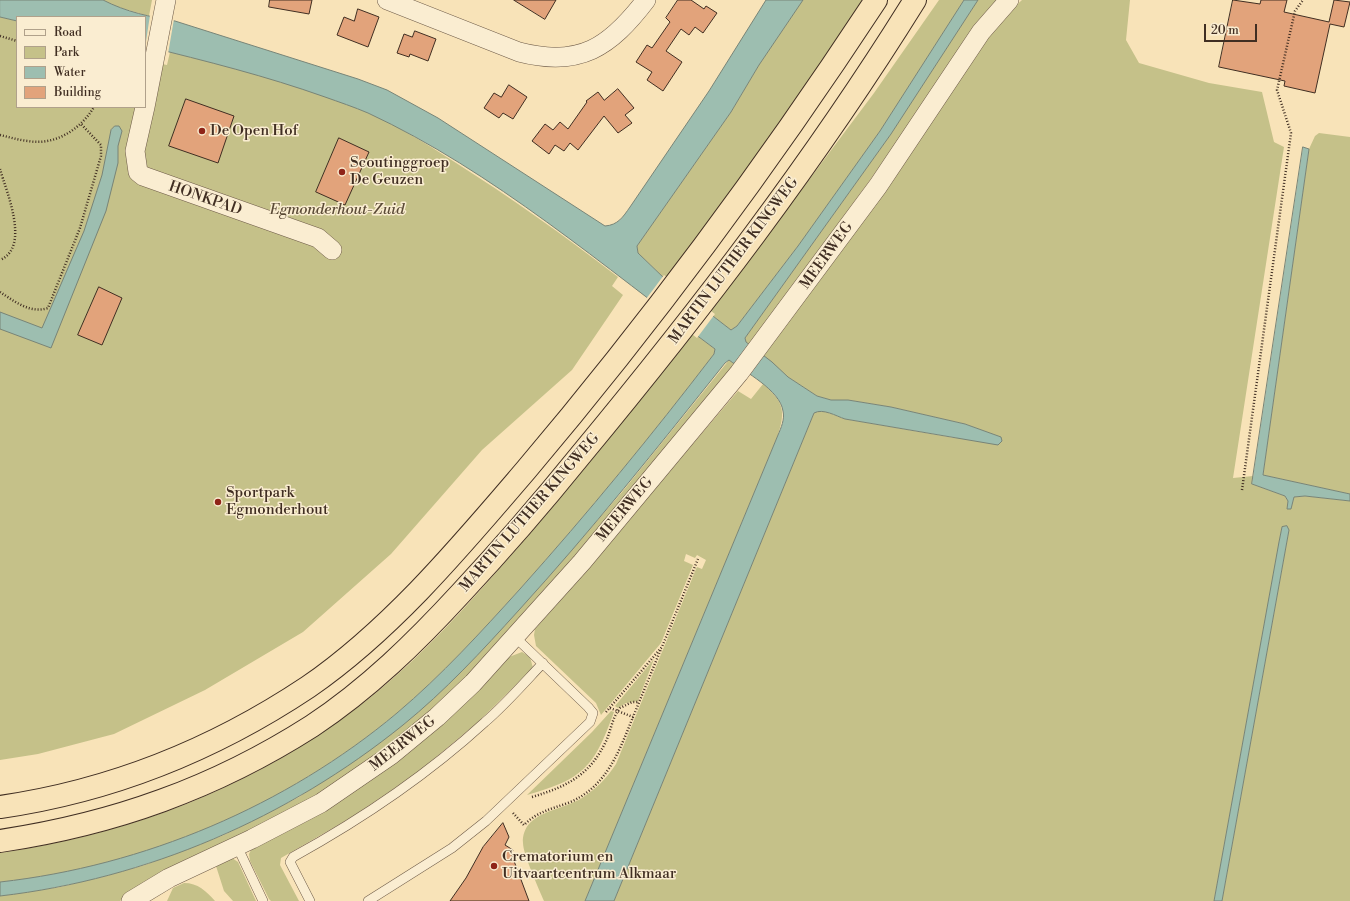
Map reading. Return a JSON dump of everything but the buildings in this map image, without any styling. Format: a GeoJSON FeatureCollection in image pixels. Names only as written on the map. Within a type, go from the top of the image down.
{"type":"FeatureCollection","features":[{"type":"Feature","properties":{"kind":"highway","name":"MARTIN LUTHER KINGWEG"},"geometry":{"type":"LineString","coordinates":[[0,807],[80,792],[148,770],[239,729],[310,685],[344,659],[391,618],[433,575],[490,512],[561,428],[676,284],[797,119],[876,0]]}},
{"type":"Feature","properties":{"kind":"highway","name":"MARTIN LUTHER KINGWEG"},"geometry":{"type":"LineString","coordinates":[[0,841],[36,836],[97,822],[191,791],[262,756],[332,711],[377,676],[420,638],[518,532],[702,306],[812,156],[915,0]]}},
{"type":"Feature","properties":{"kind":"street"},"geometry":{"type":"LineString","coordinates":[[387,0],[520,52],[561,58],[593,50],[605,43],[614,36],[646,0]]}},
{"type":"Feature","properties":{"kind":"street","name":"MEERWEG"},"geometry":{"type":"LineString","coordinates":[[142,898],[169,878],[237,846],[321,803],[391,755],[437,717],[473,683],[582,562],[739,373],[878,186],[980,32],[1010,0]]}},
{"type":"Feature","properties":{"kind":"street","name":"HONKPAD"},"geometry":{"type":"LineString","coordinates":[[146,102],[165,6]]}},
{"type":"Feature","properties":{"kind":"street","name":"HONKPAD"},"geometry":{"type":"LineString","coordinates":[[145,108],[135,151],[138,172],[143,176],[318,238],[332,250]]}},
{"type":"Feature","properties":{"kind":"lane"},"geometry":{"type":"LineString","coordinates":[[368,901],[452,848],[506,806],[590,722],[593,713],[579,696],[515,637]]}},
{"type":"Feature","properties":{"kind":"lane"},"geometry":{"type":"LineString","coordinates":[[310,901],[293,870],[290,862],[293,857],[358,820],[423,775],[486,721],[543,663]]}},
{"type":"Feature","properties":{"kind":"lane"},"geometry":{"type":"LineString","coordinates":[[237,846],[263,901]]}},
{"type":"Feature","properties":{"kind":"path"},"geometry":{"type":"LineString","coordinates":[[1242,490],[1291,133],[1277,90],[1295,11],[1302,0]]}},
{"type":"Feature","properties":{"kind":"path"},"geometry":{"type":"LineString","coordinates":[[0,36],[16,41]]}},
{"type":"Feature","properties":{"kind":"path"},"geometry":{"type":"LineString","coordinates":[[0,134],[29,142],[44,141],[60,137],[74,130],[86,120],[93,108]]}},
{"type":"Feature","properties":{"kind":"path"},"geometry":{"type":"LineString","coordinates":[[0,292],[22,306],[39,311],[48,308],[80,228],[101,156],[101,145],[81,124]]}},
{"type":"Feature","properties":{"kind":"path"},"geometry":{"type":"LineString","coordinates":[[0,169],[17,227],[10,252],[7,257],[0,260]]}},
{"type":"Feature","properties":{"kind":"path"},"geometry":{"type":"LineString","coordinates":[[639,702],[628,703],[618,711],[600,755],[579,776],[567,784],[506,806],[524,825],[541,812],[568,802],[589,790],[607,773],[614,762],[634,717],[698,559]]}},
{"type":"Feature","properties":{"kind":"path"},"geometry":{"type":"LineString","coordinates":[[605,713],[662,647]]}},
{"type":"Feature","properties":{"kind":"path"},"geometry":{"type":"LineString","coordinates":[[610,708],[634,717]]}},
{"type":"Feature","properties":{"kind":"green space"},"geometry":{"type":"Polygon","coordinates":[[[103,0],[152,0],[149,16],[114,6],[103,0]]]}},
{"type":"Feature","properties":{"kind":"green space"},"geometry":{"type":"Polygon","coordinates":[[[803,0],[864,0],[745,174],[665,279],[638,253],[637,246],[731,112],[759,65],[803,0]]]}},
{"type":"Feature","properties":{"kind":"green space"},"geometry":{"type":"Polygon","coordinates":[[[939,0],[964,0],[880,131],[798,246],[737,326],[731,330],[709,313],[874,93],[939,0]]]}},
{"type":"Feature","properties":{"kind":"green space"},"geometry":{"type":"Polygon","coordinates":[[[978,0],[1001,0],[750,345],[746,342],[745,338],[891,134],[978,0]]]}},
{"type":"Feature","properties":{"kind":"green space"},"geometry":{"type":"Polygon","coordinates":[[[1022,0],[1130,0],[1126,40],[1139,63],[1209,83],[1262,92],[1274,142],[1284,147],[1233,478],[1253,476],[1252,484],[1285,496],[1288,501],[1287,509],[1291,509],[1294,497],[1305,496],[1350,501],[1350,901],[1222,901],[1289,530],[1282,527],[1214,901],[614,901],[814,413],[824,411],[845,419],[955,438],[1000,437],[965,424],[891,407],[848,400],[831,400],[817,396],[788,377],[762,355],[980,46],[1007,14],[1022,0]]]}},
{"type":"Feature","properties":{"kind":"green space","name":"Egmonderhout-Zuid"},"geometry":{"type":"Polygon","coordinates":[[[0,17],[16,21],[16,108],[146,108],[146,61],[167,65],[170,52],[294,85],[342,102],[377,117],[411,135],[537,217],[618,277],[612,286],[623,295],[572,370],[482,450],[391,554],[303,632],[205,690],[114,734],[38,754],[0,760],[0,17]]]}},
{"type":"Feature","properties":{"kind":"green space"},"geometry":{"type":"Polygon","coordinates":[[[1319,133],[1350,137],[1350,494],[1263,475],[1309,149],[1315,136],[1319,133]]]}},
{"type":"Feature","properties":{"kind":"green space"},"geometry":{"type":"Polygon","coordinates":[[[693,333],[715,349],[714,354],[691,384],[595,503],[520,589],[476,637],[414,699],[397,713],[354,746],[308,777],[261,803],[211,827],[160,846],[107,862],[54,874],[0,882],[0,853],[98,833],[145,819],[191,802],[235,782],[279,759],[321,733],[362,704],[423,651],[478,592],[583,471],[693,333]]]}},
{"type":"Feature","properties":{"kind":"green space"},"geometry":{"type":"Polygon","coordinates":[[[729,360],[735,364],[508,638],[401,738],[304,804],[150,878],[120,901],[0,901],[0,896],[60,887],[145,865],[224,835],[299,797],[404,724],[466,667],[537,590],[622,492],[729,360]]]}},
{"type":"Feature","properties":{"kind":"green space"},"geometry":{"type":"Polygon","coordinates":[[[763,384],[775,396],[781,406],[782,419],[778,435],[585,901],[544,901],[526,855],[523,843],[524,832],[529,824],[536,818],[587,795],[601,783],[616,764],[696,569],[697,567],[702,569],[706,560],[697,555],[695,558],[686,554],[684,561],[693,565],[661,643],[601,715],[596,703],[536,646],[534,635],[535,629],[738,391],[751,399],[763,384]]]}},
{"type":"Feature","properties":{"kind":"green space"},"geometry":{"type":"Polygon","coordinates":[[[522,652],[530,657],[533,668],[477,723],[417,773],[352,817],[281,858],[280,865],[299,901],[271,901],[269,899],[250,861],[249,854],[252,848],[509,657],[522,652]]]}},
{"type":"Feature","properties":{"kind":"green space"},"geometry":{"type":"Polygon","coordinates":[[[654,659],[638,701],[626,703],[618,708],[615,706],[654,659]]]}},
{"type":"Feature","properties":{"kind":"green space"},"geometry":{"type":"Polygon","coordinates":[[[611,711],[614,712],[600,746],[593,758],[584,768],[562,783],[527,795],[592,732],[611,711]]]}},
{"type":"Feature","properties":{"kind":"green space"},"geometry":{"type":"Polygon","coordinates":[[[232,858],[238,862],[256,901],[233,901],[224,891],[216,866],[232,858]]]}},
{"type":"Feature","properties":{"kind":"green space"},"geometry":{"type":"Polygon","coordinates":[[[184,883],[198,886],[215,901],[167,901],[173,888],[184,883]]]}},
{"type":"Feature","properties":{"kind":"water"},"geometry":{"type":"Polygon","coordinates":[[[0,0],[103,0],[130,11],[175,21],[358,79],[387,90],[438,118],[605,226],[617,222],[627,211],[709,91],[766,0],[803,0],[759,65],[731,112],[637,246],[638,253],[665,279],[731,330],[737,326],[798,246],[880,131],[964,0],[978,0],[891,134],[745,338],[746,342],[772,362],[788,377],[817,396],[831,400],[848,400],[891,407],[965,424],[1001,437],[1002,441],[998,445],[845,419],[834,414],[821,411],[814,413],[614,901],[585,901],[783,420],[783,411],[776,396],[761,382],[729,360],[598,519],[546,580],[491,640],[463,670],[419,712],[359,758],[312,789],[264,815],[214,839],[162,859],[109,875],[55,888],[0,896],[0,882],[54,874],[107,862],[160,846],[211,826],[261,803],[308,776],[354,746],[414,699],[461,653],[505,605],[570,532],[619,473],[714,354],[715,349],[547,222],[503,192],[414,136],[368,113],[281,82],[146,46],[146,16],[16,16],[16,21],[0,17],[0,0]]]}},
{"type":"Feature","properties":{"kind":"water"},"geometry":{"type":"Polygon","coordinates":[[[115,126],[119,126],[122,131],[118,146],[118,163],[106,211],[51,348],[0,329],[0,312],[42,328],[84,231],[102,175],[111,130],[115,126]]]}},
{"type":"Feature","properties":{"kind":"water"},"geometry":{"type":"Polygon","coordinates":[[[1303,147],[1309,149],[1263,475],[1350,494],[1350,501],[1305,496],[1294,497],[1291,509],[1287,509],[1288,501],[1285,496],[1252,484],[1303,147]]]}},
{"type":"Feature","properties":{"kind":"water"},"geometry":{"type":"Polygon","coordinates":[[[1287,526],[1289,530],[1222,901],[1214,901],[1279,542],[1282,527],[1287,526]]]}},
{"type":"Feature","properties":{"kind":"pier"},"geometry":{"type":"Polygon","coordinates":[[[150,15],[174,19],[168,54],[146,48],[150,15]]]}},
{"type":"Feature","properties":{"kind":"pier"},"geometry":{"type":"Polygon","coordinates":[[[664,275],[715,314],[697,338],[646,299],[664,275]]]}},
{"type":"Feature","properties":{"kind":"place","name":"De Open Hof"},"geometry":{"type":"Point","coordinates":[202,131]}},
{"type":"Feature","properties":{"kind":"place","name":"Scoutinggroep De Geuzen"},"geometry":{"type":"Point","coordinates":[342,172]}},
{"type":"Feature","properties":{"kind":"place","name":"Sportpark Egmonderhout"},"geometry":{"type":"Point","coordinates":[218,502]}},
{"type":"Feature","properties":{"kind":"place","name":"Crematorium en Uitvaartcentrum Alkmaar"},"geometry":{"type":"Point","coordinates":[494,866]}}]}
